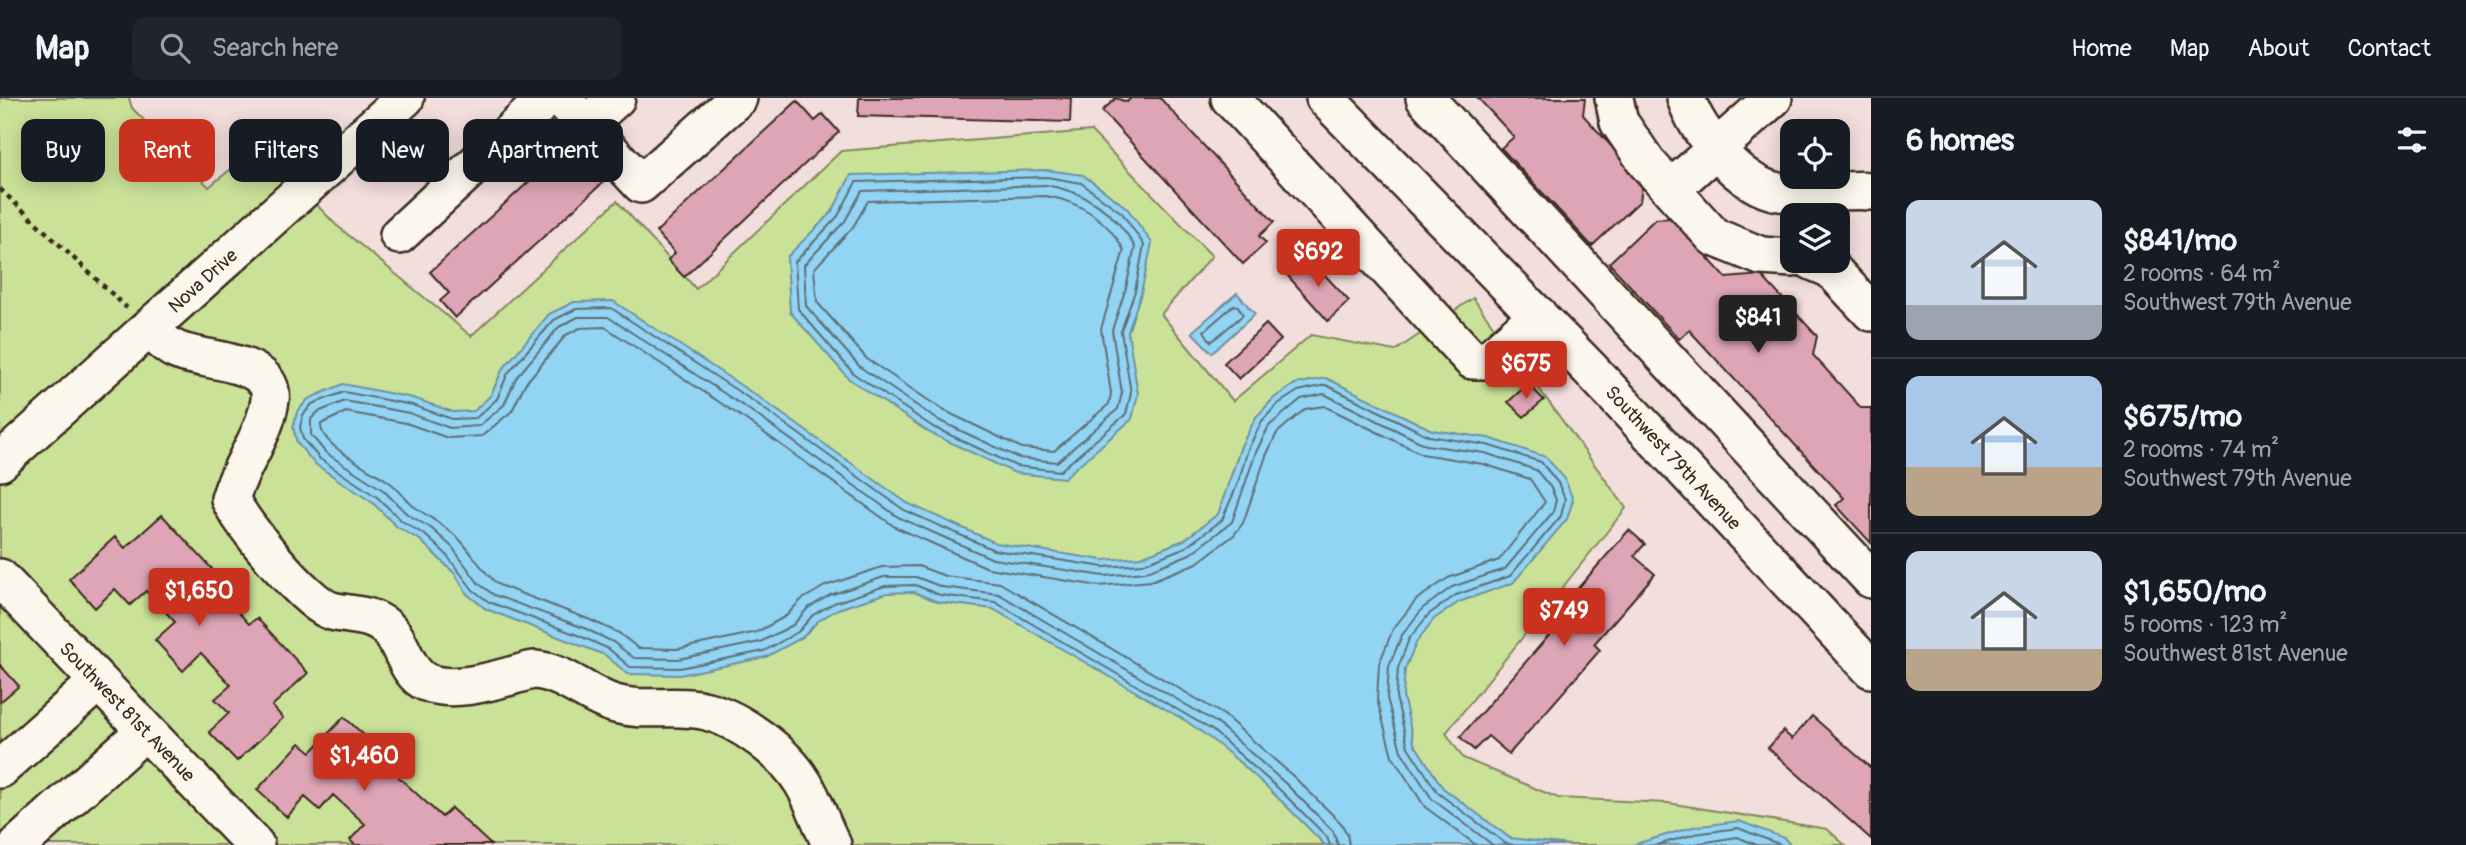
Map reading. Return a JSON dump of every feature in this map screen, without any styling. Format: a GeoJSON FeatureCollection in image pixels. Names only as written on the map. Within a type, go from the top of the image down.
{"type":"FeatureCollection","features":[{"type":"Feature","properties":{"kind":"street"},"geometry":{"type":"LineString","coordinates":[[399,235],[547,98]]}},
{"type":"Feature","properties":{"kind":"street"},"geometry":{"type":"LineString","coordinates":[[561,98],[580,119]]}},
{"type":"Feature","properties":{"kind":"street"},"geometry":{"type":"LineString","coordinates":[[593,119],[616,98]]}},
{"type":"Feature","properties":{"kind":"street"},"geometry":{"type":"LineString","coordinates":[[623,165],[641,184],[738,98]]}},
{"type":"Feature","properties":{"kind":"street"},"geometry":{"type":"LineString","coordinates":[[1230,98],[1472,360],[1488,360],[1538,315]]}},
{"type":"Feature","properties":{"kind":"street","name":"Southwest 79th Avenue"},"geometry":{"type":"LineString","coordinates":[[1325,98],[1538,315],[1871,669]]}},
{"type":"Feature","properties":{"kind":"street"},"geometry":{"type":"LineString","coordinates":[[1425,98],[1871,579]]}},
{"type":"Feature","properties":{"kind":"street"},"geometry":{"type":"LineString","coordinates":[[1614,98],[1619,122],[1647,163],[1714,237],[1762,256],[1780,257]]}},
{"type":"Feature","properties":{"kind":"street"},"geometry":{"type":"LineString","coordinates":[[1686,98],[1703,137],[1746,176],[1775,192],[1812,194],[1844,188],[1871,191]]}},
{"type":"Feature","properties":{"kind":"street"},"geometry":{"type":"LineString","coordinates":[[1671,189],[1773,98]]}},
{"type":"Feature","properties":{"kind":"street","name":"Nova Drive"},"geometry":{"type":"LineString","coordinates":[[0,462],[141,321],[386,104]]}},
{"type":"Feature","properties":{"kind":"street"},"geometry":{"type":"LineString","coordinates":[[1834,273],[1871,312]]}},
{"type":"Feature","properties":{"kind":"street"},"geometry":{"type":"LineString","coordinates":[[141,321],[173,349],[255,371],[267,382],[271,397],[261,431],[236,477],[230,499],[239,518],[316,602],[331,611],[370,617],[388,628],[410,668],[425,682],[453,686],[477,684],[535,670],[572,683],[612,703],[636,708],[707,711],[751,732],[788,764],[803,783],[832,845]]}},
{"type":"Feature","properties":{"kind":"street","name":"Southwest 81st Avenue"},"geometry":{"type":"LineString","coordinates":[[0,578],[144,732],[255,845]]}},
{"type":"Feature","properties":{"kind":"street"},"geometry":{"type":"LineString","coordinates":[[0,769],[98,682]]}},
{"type":"Feature","properties":{"kind":"street"},"geometry":{"type":"LineString","coordinates":[[19,845],[144,732]]}},
{"type":"Feature","properties":{"kind":"path"},"geometry":{"type":"LineString","coordinates":[[0,189],[141,321]]}},
{"type":"Feature","properties":{"kind":"green space"},"geometry":{"type":"Polygon","coordinates":[[[0,98],[129,98],[132,108],[143,119],[119,119],[119,182],[204,182],[209,187],[229,171],[229,182],[295,182],[335,224],[471,336],[617,201],[696,289],[841,151],[1091,131],[1212,256],[1161,314],[1233,401],[1311,335],[1395,351],[1473,298],[1626,508],[1446,733],[1463,758],[1558,798],[1668,803],[1827,829],[1845,845],[0,845],[0,98]]]}},
{"type":"Feature","properties":{"kind":"water"},"geometry":{"type":"Polygon","coordinates":[[[1047,170],[1083,175],[1127,208],[1152,243],[1141,293],[1128,332],[1138,394],[1132,419],[1064,478],[1015,473],[930,433],[849,379],[790,312],[787,257],[832,212],[851,175],[1047,170]]]}},
{"type":"Feature","properties":{"kind":"water"},"geometry":{"type":"Polygon","coordinates":[[[1237,293],[1255,314],[1212,353],[1192,332],[1237,293]]]}},
{"type":"Feature","properties":{"kind":"water"},"geometry":{"type":"Polygon","coordinates":[[[613,301],[760,398],[907,503],[996,543],[1103,560],[1141,557],[1184,540],[1218,514],[1241,446],[1256,417],[1274,398],[1295,384],[1326,378],[1432,430],[1489,438],[1546,457],[1565,479],[1573,500],[1567,519],[1513,583],[1459,602],[1434,619],[1416,643],[1405,669],[1403,696],[1414,743],[1443,788],[1510,838],[1570,845],[1325,845],[1241,764],[1186,721],[993,609],[938,602],[914,592],[887,593],[838,609],[818,621],[803,637],[766,657],[680,675],[628,674],[605,655],[486,609],[467,594],[455,574],[420,540],[397,527],[373,503],[315,464],[297,443],[293,427],[297,412],[308,399],[343,384],[413,398],[453,412],[474,411],[491,395],[502,370],[549,314],[574,302],[613,301]]]}},
{"type":"Feature","properties":{"kind":"water"},"geometry":{"type":"Polygon","coordinates":[[[1739,821],[1784,838],[1791,845],[1632,845],[1693,827],[1739,821]]]}},
{"type":"Feature","properties":{"kind":"building"},"geometry":{"type":"Polygon","coordinates":[[[859,98],[1071,98],[1070,122],[858,116],[859,98]]]}},
{"type":"Feature","properties":{"kind":"building"},"geometry":{"type":"Polygon","coordinates":[[[1116,98],[1127,102],[1131,98],[1160,98],[1274,222],[1259,236],[1266,243],[1243,264],[1102,111],[1116,98]]]}},
{"type":"Feature","properties":{"kind":"building"},"geometry":{"type":"Polygon","coordinates":[[[1478,98],[1585,98],[1583,115],[1643,181],[1640,201],[1592,246],[1501,148],[1514,137],[1478,98]]]}},
{"type":"Feature","properties":{"kind":"building"},"geometry":{"type":"Polygon","coordinates":[[[797,101],[815,121],[823,114],[839,132],[684,277],[668,260],[675,253],[656,232],[797,101]]]}},
{"type":"Feature","properties":{"kind":"building"},"geometry":{"type":"Polygon","coordinates":[[[529,182],[603,182],[455,318],[440,301],[449,293],[430,272],[529,182]]]}},
{"type":"Feature","properties":{"kind":"building"},"geometry":{"type":"Polygon","coordinates":[[[1672,218],[1726,278],[1761,275],[1817,336],[1813,355],[1861,408],[1871,408],[1871,543],[1836,505],[1844,498],[1689,330],[1679,339],[1609,263],[1655,219],[1672,218]]]}},
{"type":"Feature","properties":{"kind":"building"},"geometry":{"type":"Polygon","coordinates":[[[1308,257],[1349,301],[1328,321],[1288,276],[1308,257]]]}},
{"type":"Feature","properties":{"kind":"building"},"geometry":{"type":"Polygon","coordinates":[[[1266,324],[1281,340],[1239,379],[1224,363],[1266,324]]]}},
{"type":"Feature","properties":{"kind":"building"},"geometry":{"type":"Polygon","coordinates":[[[1528,384],[1544,400],[1524,417],[1508,402],[1528,384]]]}},
{"type":"Feature","properties":{"kind":"building"},"geometry":{"type":"Polygon","coordinates":[[[162,515],[212,569],[205,576],[249,624],[257,618],[308,673],[272,706],[283,718],[237,761],[209,732],[229,713],[215,699],[231,685],[201,653],[183,671],[155,640],[175,622],[146,591],[130,605],[115,589],[95,608],[69,579],[115,537],[125,548],[162,515]]]}},
{"type":"Feature","properties":{"kind":"building"},"geometry":{"type":"Polygon","coordinates":[[[1629,530],[1645,544],[1634,556],[1655,574],[1594,644],[1600,650],[1509,754],[1488,736],[1474,750],[1460,737],[1558,625],[1551,619],[1629,530]]]}},
{"type":"Feature","properties":{"kind":"building"},"geometry":{"type":"Polygon","coordinates":[[[0,665],[19,686],[0,702],[0,665]]]}},
{"type":"Feature","properties":{"kind":"building"},"geometry":{"type":"Polygon","coordinates":[[[1812,716],[1871,768],[1871,839],[1768,748],[1783,731],[1792,739],[1812,716]]]}},
{"type":"Feature","properties":{"kind":"building"},"geometry":{"type":"Polygon","coordinates":[[[344,717],[398,766],[393,772],[442,817],[451,808],[491,845],[355,845],[350,840],[365,824],[333,795],[320,810],[305,797],[287,817],[257,790],[300,743],[311,752],[344,717]]]}}]}
